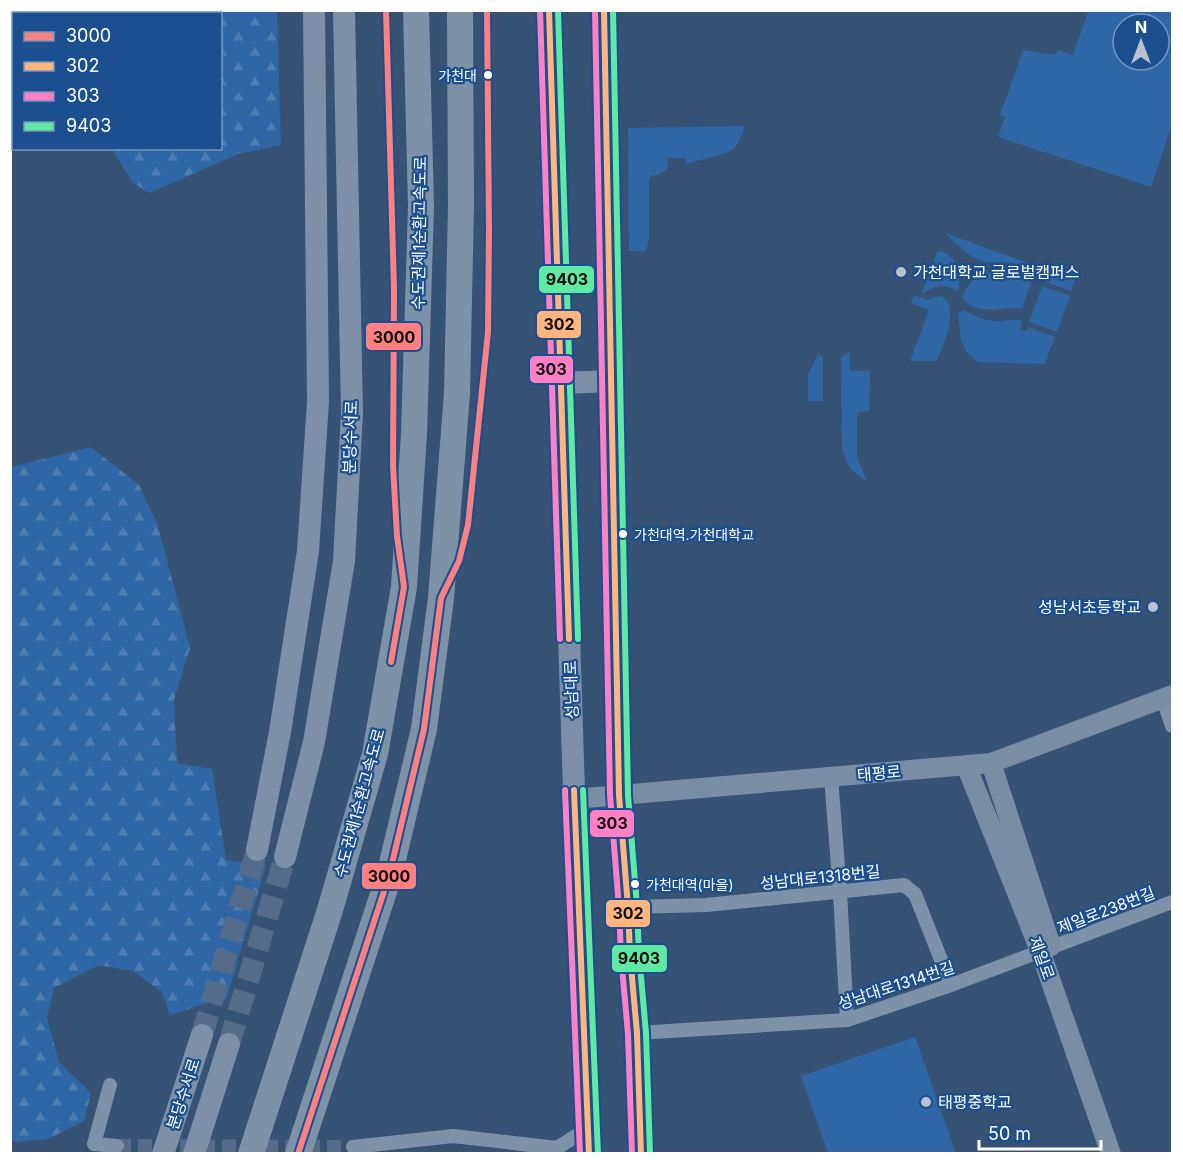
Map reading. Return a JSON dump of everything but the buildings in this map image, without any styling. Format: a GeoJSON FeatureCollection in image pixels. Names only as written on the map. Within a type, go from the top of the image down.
{"type":"FeatureCollection","features":[{"type":"Feature","properties":{"kind":"highway","name":"분당수서로"},"geometry":{"type":"LineString","coordinates":[[257,850],[280,732],[308,551],[317,425],[314,10]]}},
{"type":"Feature","properties":{"kind":"highway","name":"분당수서로"},"geometry":{"type":"LineString","coordinates":[[285,857],[314,742],[344,561],[352,413],[344,10]]}},
{"type":"Feature","properties":{"kind":"highway","name":"수도권제1순환고속도로"},"geometry":{"type":"LineString","coordinates":[[251,1154],[330,910],[375,754],[404,587],[414,434],[421,206],[416,10]]}},
{"type":"Feature","properties":{"kind":"highway"},"geometry":{"type":"LineString","coordinates":[[298,1154],[389,876],[424,729],[441,598],[457,393],[461,205],[460,10]]}},
{"type":"Feature","properties":{"kind":"highway","name":"분당수서로"},"geometry":{"type":"LineString","coordinates":[[163,1154],[202,1035]]}},
{"type":"Feature","properties":{"kind":"highway","name":"분당수서로"},"geometry":{"type":"LineString","coordinates":[[194,1154],[229,1044]]}},
{"type":"Feature","properties":{"kind":"main road","name":"성남대로"},"geometry":{"type":"LineString","coordinates":[[549,10],[574,799],[589,1154]]}},
{"type":"Feature","properties":{"kind":"main road"},"geometry":{"type":"LineString","coordinates":[[604,10],[620,795],[637,1033],[641,1154]]}},
{"type":"Feature","properties":{"kind":"main road"},"geometry":{"type":"LineString","coordinates":[[561,383],[611,381]]}},
{"type":"Feature","properties":{"kind":"main road","name":"태평로"},"geometry":{"type":"LineString","coordinates":[[574,799],[991,763],[1168,697]]}},
{"type":"Feature","properties":{"kind":"main road","name":"제일로"},"geometry":{"type":"LineString","coordinates":[[991,763],[1046,950],[1111,1154]]}},
{"type":"Feature","properties":{"kind":"main road","name":"제일로"},"geometry":{"type":"LineString","coordinates":[[966,765],[1046,950],[1126,1154]]}},
{"type":"Feature","properties":{"kind":"street"},"geometry":{"type":"LineString","coordinates":[[1168,697],[1173,726]]}},
{"type":"Feature","properties":{"kind":"street"},"geometry":{"type":"LineString","coordinates":[[831,777],[847,1020]]}},
{"type":"Feature","properties":{"kind":"street","name":"성남대로1318번길"},"geometry":{"type":"LineString","coordinates":[[628,907],[706,905],[904,885],[915,894],[951,985]]}},
{"type":"Feature","properties":{"kind":"street","name":"제일로238번길"},"geometry":{"type":"LineString","coordinates":[[1046,950],[1173,902]]}},
{"type":"Feature","properties":{"kind":"street","name":"성남대로1314번길"},"geometry":{"type":"LineString","coordinates":[[637,1033],[847,1020],[1046,950]]}},
{"type":"Feature","properties":{"kind":"street"},"geometry":{"type":"LineString","coordinates":[[110,1085],[94,1144],[117,1146]]}},
{"type":"Feature","properties":{"kind":"street"},"geometry":{"type":"LineString","coordinates":[[353,1147],[453,1136],[557,1148],[587,1129]]}},
{"type":"Feature","properties":{"kind":"green space"},"geometry":{"type":"Polygon","coordinates":[[[11,11],[277,11],[281,145],[238,154],[149,193],[133,183],[113,150],[222,150],[222,12],[12,12],[12,90],[10,89],[11,11]]]}},
{"type":"Feature","properties":{"kind":"green space"},"geometry":{"type":"Polygon","coordinates":[[[1088,11],[1172,11],[1172,125],[1151,187],[998,137],[1005,117],[1000,115],[1023,50],[1056,55],[1058,50],[1073,55],[1088,11]]]}},
{"type":"Feature","properties":{"kind":"green space"},"geometry":{"type":"Polygon","coordinates":[[[744,126],[738,144],[729,152],[686,164],[686,158],[668,158],[667,170],[649,178],[649,238],[646,251],[629,251],[628,128],[744,126]]]}},
{"type":"Feature","properties":{"kind":"green space"},"geometry":{"type":"Polygon","coordinates":[[[945,233],[1039,267],[1036,272],[1033,272],[1012,263],[981,261],[964,251],[945,233]]]}},
{"type":"Feature","properties":{"kind":"green space"},"geometry":{"type":"Polygon","coordinates":[[[941,251],[955,262],[959,278],[958,290],[957,292],[948,287],[939,286],[921,295],[937,252],[941,251]]]}},
{"type":"Feature","properties":{"kind":"green space"},"geometry":{"type":"Polygon","coordinates":[[[1049,265],[1077,275],[1071,291],[1043,281],[1049,265]]]}},
{"type":"Feature","properties":{"kind":"green space"},"geometry":{"type":"Polygon","coordinates":[[[1008,270],[1029,279],[1030,285],[1022,309],[975,308],[962,298],[969,284],[980,276],[1008,270]]]}},
{"type":"Feature","properties":{"kind":"green space"},"geometry":{"type":"Polygon","coordinates":[[[1042,286],[1070,296],[1057,332],[1029,322],[1042,286]]]}},
{"type":"Feature","properties":{"kind":"green space"},"geometry":{"type":"Polygon","coordinates":[[[914,295],[927,300],[940,296],[944,297],[948,303],[950,319],[937,361],[910,361],[929,310],[911,303],[914,295]]]}},
{"type":"Feature","properties":{"kind":"green space"},"geometry":{"type":"Polygon","coordinates":[[[964,310],[988,320],[1022,321],[1020,329],[1026,331],[1028,327],[1055,337],[1045,364],[978,362],[966,352],[961,340],[958,313],[964,310]]]}},
{"type":"Feature","properties":{"kind":"green space"},"geometry":{"type":"Polygon","coordinates":[[[847,353],[850,353],[850,371],[870,371],[869,411],[857,412],[857,457],[867,481],[849,466],[844,457],[842,445],[841,361],[847,353]]]}},
{"type":"Feature","properties":{"kind":"green space"},"geometry":{"type":"Polygon","coordinates":[[[818,354],[823,357],[823,401],[808,401],[808,375],[818,354]]]}},
{"type":"Feature","properties":{"kind":"green space"},"geometry":{"type":"Polygon","coordinates":[[[91,447],[139,485],[158,526],[190,648],[174,700],[177,763],[212,769],[226,860],[266,865],[226,1000],[204,1004],[170,1015],[162,992],[133,971],[99,965],[54,988],[47,1018],[59,1062],[91,1093],[84,1121],[48,1139],[11,1142],[11,467],[91,447]]]}},
{"type":"Feature","properties":{"kind":"green space"},"geometry":{"type":"Polygon","coordinates":[[[915,1037],[956,1153],[828,1153],[801,1076],[915,1037]]]}},
{"type":"Feature","properties":{"kind":"tunnel"},"geometry":{"type":"LineString","coordinates":[[202,1035],[257,850]]}},
{"type":"Feature","properties":{"kind":"tunnel"},"geometry":{"type":"LineString","coordinates":[[229,1044],[285,857]]}},
{"type":"Feature","properties":{"kind":"tunnel"},"geometry":{"type":"LineString","coordinates":[[117,1146],[353,1147]]}},
{"type":"Feature","properties":{"kind":"transit line","name":"3000"},"geometry":{"type":"LineString","coordinates":[[386,10],[394,289],[393,466],[397,536],[404,587],[391,662]]}},
{"type":"Feature","properties":{"kind":"transit line","name":"3000"},"geometry":{"type":"LineString","coordinates":[[298,1154],[389,876],[424,729],[441,598],[459,561],[468,525],[488,332],[487,10]]}},
{"type":"Feature","properties":{"kind":"transit line","name":"303"},"geometry":{"type":"LineString","coordinates":[[540,10],[560,639]]}},
{"type":"Feature","properties":{"kind":"transit line","name":"302"},"geometry":{"type":"LineString","coordinates":[[549,10],[569,639]]}},
{"type":"Feature","properties":{"kind":"transit line","name":"9403"},"geometry":{"type":"LineString","coordinates":[[558,10],[578,639]]}},
{"type":"Feature","properties":{"kind":"transit line","name":"303"},"geometry":{"type":"LineString","coordinates":[[595,10],[610,795],[628,1034],[632,1154]]}},
{"type":"Feature","properties":{"kind":"transit line","name":"302"},"geometry":{"type":"LineString","coordinates":[[604,10],[619,795],[637,1033],[641,1154]]}},
{"type":"Feature","properties":{"kind":"transit line","name":"9403"},"geometry":{"type":"LineString","coordinates":[[613,10],[628,795],[646,1033],[650,1154]]}},
{"type":"Feature","properties":{"kind":"transit line","name":"303"},"geometry":{"type":"LineString","coordinates":[[565,790],[580,1154]]}},
{"type":"Feature","properties":{"kind":"transit line","name":"302"},"geometry":{"type":"LineString","coordinates":[[574,790],[589,1154]]}},
{"type":"Feature","properties":{"kind":"transit line","name":"9403"},"geometry":{"type":"LineString","coordinates":[[583,790],[598,1154]]}},
{"type":"Feature","properties":{"kind":"place","name":"가천대"},"geometry":{"type":"Point","coordinates":[488,75]}},
{"type":"Feature","properties":{"kind":"place","name":"가천대학교 글로벌캠퍼스"},"geometry":{"type":"Point","coordinates":[901,272]}},
{"type":"Feature","properties":{"kind":"place","name":"가천대역.가천대학교"},"geometry":{"type":"Point","coordinates":[623,534]}},
{"type":"Feature","properties":{"kind":"place","name":"성남서초등학교"},"geometry":{"type":"Point","coordinates":[1153,607]}},
{"type":"Feature","properties":{"kind":"place","name":"가천대역(마을)"},"geometry":{"type":"Point","coordinates":[635,884]}},
{"type":"Feature","properties":{"kind":"place","name":"태평중학교"},"geometry":{"type":"Point","coordinates":[926,1102]}}]}
